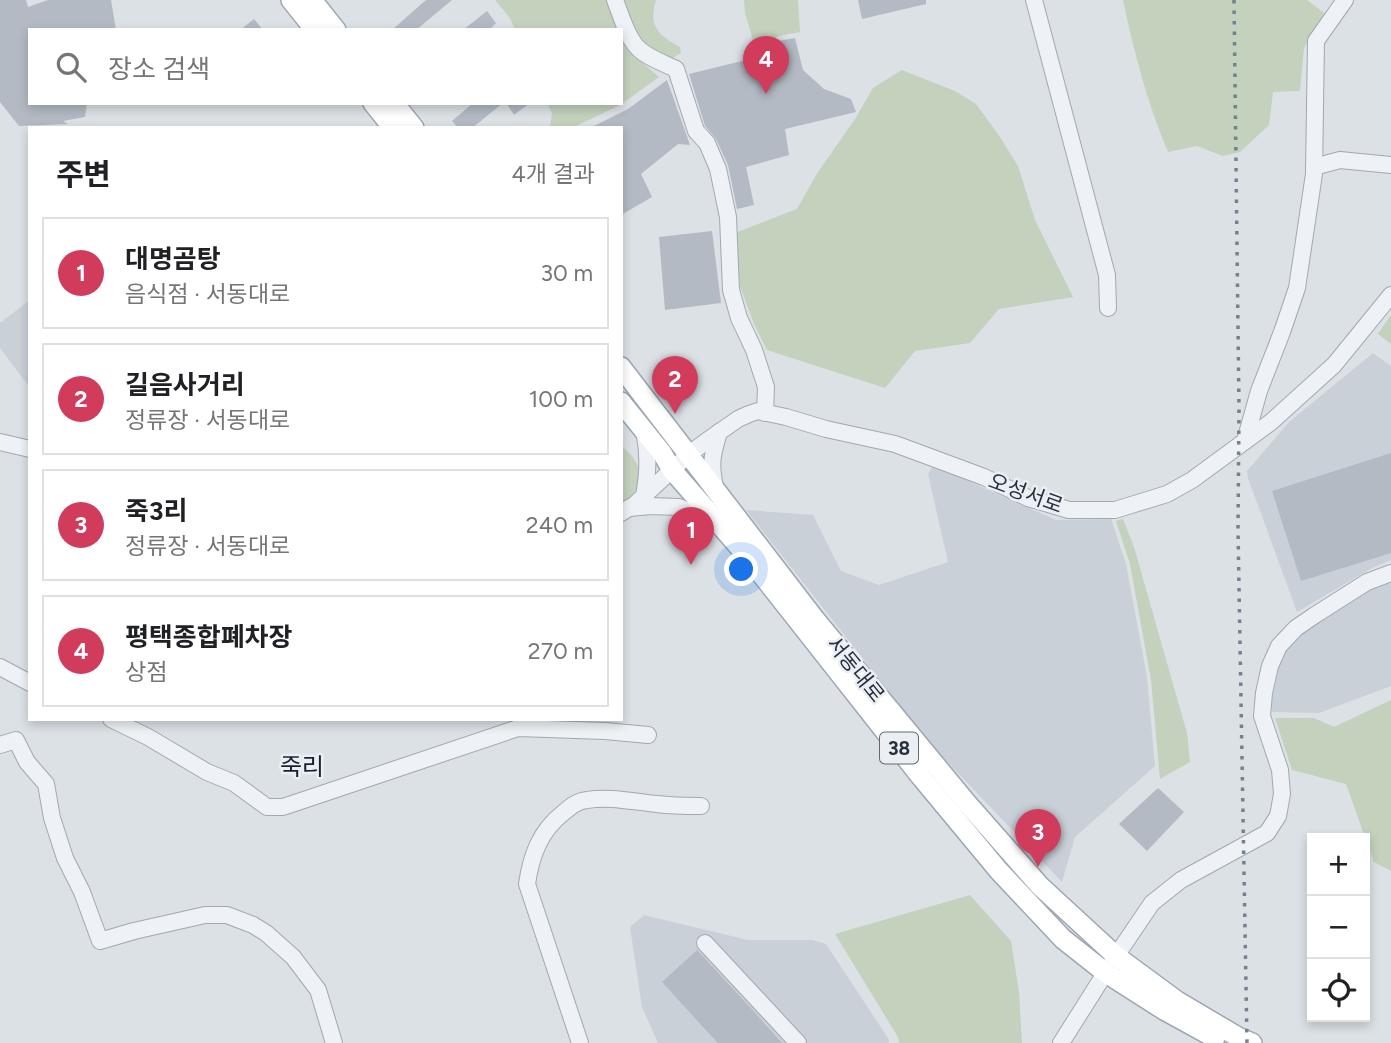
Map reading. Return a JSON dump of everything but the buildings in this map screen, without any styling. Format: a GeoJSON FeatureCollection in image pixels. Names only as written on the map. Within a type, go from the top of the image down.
{"type":"FeatureCollection","features":[{"type":"Feature","properties":{"kind":"main road"},"geometry":{"type":"LineString","coordinates":[[291,0],[313,28]]}},
{"type":"Feature","properties":{"kind":"main road"},"geometry":{"type":"LineString","coordinates":[[312,0],[334,28]]}},
{"type":"Feature","properties":{"kind":"main road"},"geometry":{"type":"LineString","coordinates":[[375,105],[391,126]]}},
{"type":"Feature","properties":{"kind":"main road"},"geometry":{"type":"LineString","coordinates":[[396,105],[412,126]]}},
{"type":"Feature","properties":{"kind":"main road","name":"서동대로"},"geometry":{"type":"LineString","coordinates":[[623,370],[814,618],[966,802],[1040,886],[1116,956],[1177,1001],[1252,1043]]}},
{"type":"Feature","properties":{"kind":"main road","name":"서동대로"},"geometry":{"type":"LineString","coordinates":[[623,405],[662,453],[672,470],[747,556],[921,777],[999,871],[1063,939],[1106,973],[1164,1010],[1224,1043]]}},
{"type":"Feature","properties":{"kind":"street"},"geometry":{"type":"LineString","coordinates":[[615,0],[636,46],[649,56],[676,69],[696,131],[707,143],[718,169],[728,217],[731,290],[766,387],[765,413],[758,411],[749,414],[719,432],[688,455],[624,511]]}},
{"type":"Feature","properties":{"kind":"street"},"geometry":{"type":"LineString","coordinates":[[1034,0],[1107,275],[1108,308]]}},
{"type":"Feature","properties":{"kind":"street"},"geometry":{"type":"LineString","coordinates":[[1245,441],[1259,391],[1297,288],[1314,166],[1316,41],[1345,0]]}},
{"type":"Feature","properties":{"kind":"street"},"geometry":{"type":"LineString","coordinates":[[1314,166],[1339,160],[1391,165]]}},
{"type":"Feature","properties":{"kind":"street","name":"오성서로"},"geometry":{"type":"LineString","coordinates":[[765,413],[895,444],[985,477],[1028,498],[1069,510],[1115,510],[1167,494],[1192,480],[1271,422],[1334,365],[1391,295]]}},
{"type":"Feature","properties":{"kind":"street"},"geometry":{"type":"LineString","coordinates":[[644,431],[648,456],[644,496]]}},
{"type":"Feature","properties":{"kind":"street"},"geometry":{"type":"LineString","coordinates":[[715,490],[711,469],[719,432]]}},
{"type":"Feature","properties":{"kind":"street"},"geometry":{"type":"LineString","coordinates":[[0,442],[28,449]]}},
{"type":"Feature","properties":{"kind":"street"},"geometry":{"type":"LineString","coordinates":[[624,511],[651,506],[679,508],[720,525]]}},
{"type":"Feature","properties":{"kind":"street"},"geometry":{"type":"LineString","coordinates":[[1061,1043],[1152,903],[1181,880],[1267,834],[1278,816],[1282,794],[1280,770],[1262,716],[1270,666],[1279,646],[1296,628],[1367,582],[1391,573]]}},
{"type":"Feature","properties":{"kind":"street"},"geometry":{"type":"LineString","coordinates":[[0,667],[28,682]]}},
{"type":"Feature","properties":{"kind":"street"},"geometry":{"type":"LineString","coordinates":[[115,721],[148,737],[206,772],[234,783],[267,807],[283,807],[518,728],[605,730],[648,735]]}},
{"type":"Feature","properties":{"kind":"street"},"geometry":{"type":"LineString","coordinates":[[0,745],[16,740],[27,762],[46,784],[52,818],[65,858],[82,892],[100,941],[205,915],[228,915],[253,925],[293,957],[318,990],[334,1043]]}},
{"type":"Feature","properties":{"kind":"street"},"geometry":{"type":"LineString","coordinates":[[580,1043],[527,884],[530,864],[542,835],[557,817],[573,804],[585,800],[614,799],[701,806]]}},
{"type":"Feature","properties":{"kind":"street"},"geometry":{"type":"LineString","coordinates":[[705,943],[798,1043]]}},
{"type":"Feature","properties":{"kind":"shaded area"},"geometry":{"type":"Polygon","coordinates":[[[28,302],[28,385],[0,348],[0,323],[28,302]]]}},
{"type":"Feature","properties":{"kind":"shaded area"},"geometry":{"type":"Polygon","coordinates":[[[1373,353],[1391,366],[1391,560],[1372,568],[1297,612],[1247,471],[1289,422],[1373,353]]]}},
{"type":"Feature","properties":{"kind":"shaded area"},"geometry":{"type":"Polygon","coordinates":[[[934,464],[1056,520],[1111,519],[1126,564],[1147,677],[1155,766],[1075,837],[1062,882],[930,744],[746,510],[813,515],[841,571],[879,585],[948,562],[928,474],[934,464]]]}},
{"type":"Feature","properties":{"kind":"shaded area"},"geometry":{"type":"Polygon","coordinates":[[[1391,582],[1391,686],[1319,713],[1272,712],[1281,658],[1303,631],[1366,591],[1391,582]]]}},
{"type":"Feature","properties":{"kind":"shaded area"},"geometry":{"type":"Polygon","coordinates":[[[644,915],[748,940],[812,940],[826,944],[889,1043],[658,1043],[642,1007],[630,927],[644,915]]]}},
{"type":"Feature","properties":{"kind":"green space"},"geometry":{"type":"Polygon","coordinates":[[[495,0],[606,0],[619,28],[514,28],[510,18],[495,0]]]}},
{"type":"Feature","properties":{"kind":"green space"},"geometry":{"type":"Polygon","coordinates":[[[619,0],[656,0],[654,23],[661,34],[680,47],[681,53],[669,60],[643,45],[619,0]]]}},
{"type":"Feature","properties":{"kind":"green space"},"geometry":{"type":"Polygon","coordinates":[[[744,0],[798,0],[800,32],[779,36],[755,47],[744,0]]]}},
{"type":"Feature","properties":{"kind":"green space"},"geometry":{"type":"Polygon","coordinates":[[[1123,0],[1307,0],[1328,16],[1304,48],[1300,91],[1273,92],[1269,125],[1240,152],[1223,156],[1197,146],[1168,152],[1142,77],[1123,0]]]}},
{"type":"Feature","properties":{"kind":"green space"},"geometry":{"type":"Polygon","coordinates":[[[623,36],[631,53],[659,77],[623,103],[623,36]]]}},
{"type":"Feature","properties":{"kind":"green space"},"geometry":{"type":"Polygon","coordinates":[[[902,70],[955,91],[976,104],[1018,166],[1035,220],[1073,297],[999,309],[970,343],[915,351],[885,388],[767,350],[740,286],[735,233],[797,209],[873,88],[902,70]]]}},
{"type":"Feature","properties":{"kind":"green space"},"geometry":{"type":"Polygon","coordinates":[[[548,105],[620,105],[576,126],[550,126],[552,113],[548,105]]]}},
{"type":"Feature","properties":{"kind":"green space"},"geometry":{"type":"Polygon","coordinates":[[[1391,315],[1391,344],[1378,334],[1391,315]]]}},
{"type":"Feature","properties":{"kind":"green space"},"geometry":{"type":"Polygon","coordinates":[[[623,447],[635,460],[640,475],[638,486],[623,503],[623,447]]]}},
{"type":"Feature","properties":{"kind":"green space"},"geometry":{"type":"Polygon","coordinates":[[[1123,519],[1134,547],[1187,733],[1190,762],[1160,779],[1151,680],[1130,564],[1116,521],[1123,519]]]}},
{"type":"Feature","properties":{"kind":"green space"},"geometry":{"type":"Polygon","coordinates":[[[1391,700],[1391,871],[1374,862],[1370,851],[1370,833],[1364,833],[1346,784],[1292,770],[1275,718],[1314,718],[1334,727],[1391,700]]]}},
{"type":"Feature","properties":{"kind":"green space"},"geometry":{"type":"Polygon","coordinates":[[[970,895],[1011,941],[1019,992],[1022,1043],[899,1043],[898,1037],[835,934],[970,895]]]}},
{"type":"Feature","properties":{"kind":"railway"},"geometry":{"type":"LineString","coordinates":[[1234,0],[1238,529],[1247,1043]]}},
{"type":"Feature","properties":{"kind":"place","name":"평택종합폐차장"},"geometry":{"type":"Point","coordinates":[766,94]}},
{"type":"Feature","properties":{"kind":"place","name":"길음사거리"},"geometry":{"type":"Point","coordinates":[675,414]}},
{"type":"Feature","properties":{"kind":"place","name":"대명곰탕"},"geometry":{"type":"Point","coordinates":[691,565]}},
{"type":"Feature","properties":{"kind":"place","name":"죽3리"},"geometry":{"type":"Point","coordinates":[1038,867]}},
{"type":"Feature","properties":{"kind":"district","name":"죽리"},"geometry":{"type":"Point","coordinates":[302,766]}}]}
